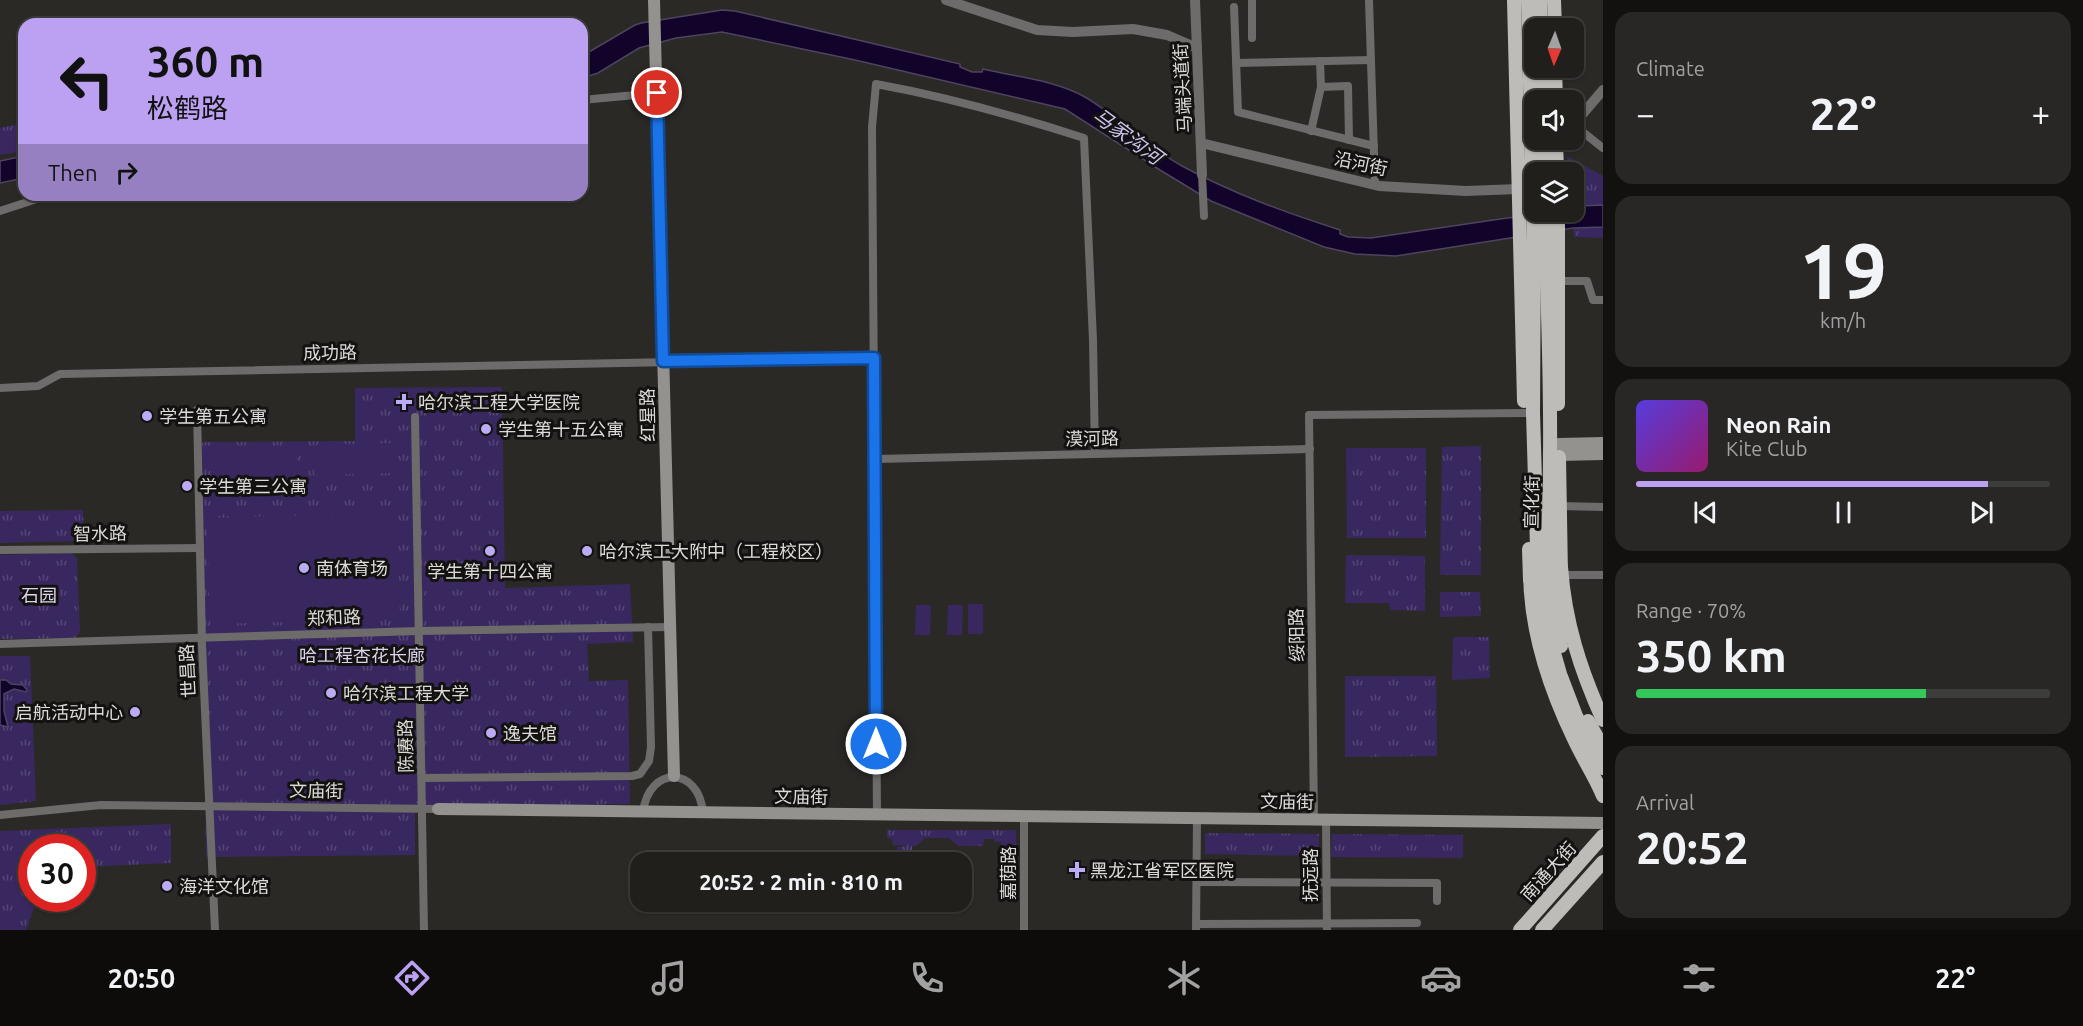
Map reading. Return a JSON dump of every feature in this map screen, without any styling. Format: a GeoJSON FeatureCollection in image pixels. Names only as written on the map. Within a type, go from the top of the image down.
{"type":"FeatureCollection","features":[{"type":"Feature","properties":{"kind":"highway"},"geometry":{"type":"LineString","coordinates":[[1514,0],[1518,189]]}},
{"type":"Feature","properties":{"kind":"highway"},"geometry":{"type":"LineString","coordinates":[[1528,0],[1546,246]]}},
{"type":"Feature","properties":{"kind":"highway"},"geometry":{"type":"LineString","coordinates":[[1540,0],[1541,18]]}},
{"type":"Feature","properties":{"kind":"highway"},"geometry":{"type":"LineString","coordinates":[[1554,0],[1555,18]]}},
{"type":"Feature","properties":{"kind":"highway","name":"宣化街"},"geometry":{"type":"LineString","coordinates":[[1518,189],[1528,413],[1530,580]]}},
{"type":"Feature","properties":{"kind":"highway"},"geometry":{"type":"LineString","coordinates":[[1545,222],[1546,246],[1528,413],[1533,440],[1537,547],[1546,625],[1560,674],[1576,716],[1603,768]]}},
{"type":"Feature","properties":{"kind":"highway"},"geometry":{"type":"LineString","coordinates":[[1546,246],[1554,222]]}},
{"type":"Feature","properties":{"kind":"highway","name":"宣化街"},"geometry":{"type":"LineString","coordinates":[[1546,246],[1557,280],[1556,451],[1548,542],[1550,574],[1559,638],[1578,698],[1603,748]]}},
{"type":"Feature","properties":{"kind":"highway","name":"宣化街"},"geometry":{"type":"LineString","coordinates":[[1546,246],[1561,575]]}},
{"type":"Feature","properties":{"kind":"highway"},"geometry":{"type":"LineString","coordinates":[[1533,440],[1529,505],[1530,580],[1533,612],[1546,670],[1574,740],[1596,778],[1603,796]]}},
{"type":"Feature","properties":{"kind":"highway"},"geometry":{"type":"LineString","coordinates":[[1556,451],[1561,575],[1571,634],[1579,664],[1603,720]]}},
{"type":"Feature","properties":{"kind":"highway","name":"南通大街"},"geometry":{"type":"LineString","coordinates":[[1520,930],[1603,836]]}},
{"type":"Feature","properties":{"kind":"highway","name":"南通大街"},"geometry":{"type":"LineString","coordinates":[[1542,930],[1603,862]]}},
{"type":"Feature","properties":{"kind":"main road","name":"红星路"},"geometry":{"type":"LineString","coordinates":[[654,1],[674,776]]}},
{"type":"Feature","properties":{"kind":"main road"},"geometry":{"type":"LineString","coordinates":[[1556,451],[1603,444]]}},
{"type":"Feature","properties":{"kind":"main road"},"geometry":{"type":"LineString","coordinates":[[1556,451],[1603,454]]}},
{"type":"Feature","properties":{"kind":"main road","name":"文庙街"},"geometry":{"type":"LineString","coordinates":[[438,809],[1603,823]]}},
{"type":"Feature","properties":{"kind":"street"},"geometry":{"type":"LineString","coordinates":[[946,0],[1037,30],[1073,32],[1134,29],[1167,35],[1197,48]]}},
{"type":"Feature","properties":{"kind":"street","name":"马端头道街"},"geometry":{"type":"LineString","coordinates":[[1195,0],[1202,175]]}},
{"type":"Feature","properties":{"kind":"street"},"geometry":{"type":"LineString","coordinates":[[1252,0],[1252,38]]}},
{"type":"Feature","properties":{"kind":"street"},"geometry":{"type":"LineString","coordinates":[[1369,0],[1375,185]]}},
{"type":"Feature","properties":{"kind":"street"},"geometry":{"type":"LineString","coordinates":[[1234,7],[1238,112],[1374,146]]}},
{"type":"Feature","properties":{"kind":"street"},"geometry":{"type":"LineString","coordinates":[[1236,63],[1371,60]]}},
{"type":"Feature","properties":{"kind":"street"},"geometry":{"type":"LineString","coordinates":[[1311,131],[1321,87],[1320,61]]}},
{"type":"Feature","properties":{"kind":"street"},"geometry":{"type":"LineString","coordinates":[[877,815],[872,127],[876,84],[925,93],[1084,138],[1093,340],[1095,454]]}},
{"type":"Feature","properties":{"kind":"street"},"geometry":{"type":"LineString","coordinates":[[1321,87],[1348,86],[1349,140]]}},
{"type":"Feature","properties":{"kind":"street"},"geometry":{"type":"LineString","coordinates":[[1584,112],[1603,90]]}},
{"type":"Feature","properties":{"kind":"street"},"geometry":{"type":"LineString","coordinates":[[588,99],[657,93]]}},
{"type":"Feature","properties":{"kind":"street"},"geometry":{"type":"LineString","coordinates":[[1584,132],[1603,148]]}},
{"type":"Feature","properties":{"kind":"street","name":"沿河街"},"geometry":{"type":"LineString","coordinates":[[1201,143],[1375,185],[1466,191],[1518,189]]}},
{"type":"Feature","properties":{"kind":"street"},"geometry":{"type":"LineString","coordinates":[[1202,175],[1204,216]]}},
{"type":"Feature","properties":{"kind":"street"},"geometry":{"type":"LineString","coordinates":[[0,211],[31,201]]}},
{"type":"Feature","properties":{"kind":"street"},"geometry":{"type":"LineString","coordinates":[[1557,280],[1587,281],[1593,300],[1603,300]]}},
{"type":"Feature","properties":{"kind":"street","name":"成功路"},"geometry":{"type":"LineString","coordinates":[[0,388],[38,386],[60,374],[874,358]]}},
{"type":"Feature","properties":{"kind":"street","name":"世昌路"},"geometry":{"type":"LineString","coordinates":[[197,410],[202,638],[215,930]]}},
{"type":"Feature","properties":{"kind":"street","name":"绥阳路"},"geometry":{"type":"LineString","coordinates":[[1320,820],[1309,415],[1528,413]]}},
{"type":"Feature","properties":{"kind":"street","name":"陈赓路"},"geometry":{"type":"LineString","coordinates":[[415,417],[424,930]]}},
{"type":"Feature","properties":{"kind":"street","name":"漠河路"},"geometry":{"type":"LineString","coordinates":[[876,459],[1310,449]]}},
{"type":"Feature","properties":{"kind":"street"},"geometry":{"type":"LineString","coordinates":[[1559,506],[1603,507]]}},
{"type":"Feature","properties":{"kind":"street","name":"智水路"},"geometry":{"type":"LineString","coordinates":[[0,550],[200,548]]}},
{"type":"Feature","properties":{"kind":"street"},"geometry":{"type":"LineString","coordinates":[[1561,575],[1603,574]]}},
{"type":"Feature","properties":{"kind":"street"},"geometry":{"type":"LineString","coordinates":[[422,778],[633,776],[640,774],[649,761],[651,747],[648,627]]}},
{"type":"Feature","properties":{"kind":"street","name":"郑和路"},"geometry":{"type":"LineString","coordinates":[[0,644],[419,631],[670,627]]}},
{"type":"Feature","properties":{"kind":"street"},"geometry":{"type":"LineString","coordinates":[[643,812],[647,792],[657,781],[674,776],[685,780],[696,789],[702,801],[703,813]]}},
{"type":"Feature","properties":{"kind":"street","name":"文庙街"},"geometry":{"type":"LineString","coordinates":[[0,814],[101,805],[438,809]]}},
{"type":"Feature","properties":{"kind":"street","name":"嘉荫路"},"geometry":{"type":"LineString","coordinates":[[1024,816],[1024,930]]}},
{"type":"Feature","properties":{"kind":"street"},"geometry":{"type":"LineString","coordinates":[[1197,818],[1196,927],[1327,927],[1417,923]]}},
{"type":"Feature","properties":{"kind":"street","name":"抚远路"},"geometry":{"type":"LineString","coordinates":[[1320,820],[1327,883],[1327,927]]}},
{"type":"Feature","properties":{"kind":"street"},"geometry":{"type":"LineString","coordinates":[[1197,882],[1437,883],[1437,901]]}},
{"type":"Feature","properties":{"kind":"green space"},"geometry":{"type":"Polygon","coordinates":[[[18,124],[18,152],[0,155],[0,128],[18,124]]]}},
{"type":"Feature","properties":{"kind":"green space"},"geometry":{"type":"Polygon","coordinates":[[[1567,156],[1578,162],[1568,162],[1567,156]]]}},
{"type":"Feature","properties":{"kind":"green space"},"geometry":{"type":"Polygon","coordinates":[[[1584,165],[1603,176],[1603,238],[1574,237],[1574,222],[1584,222],[1584,165]]]}},
{"type":"Feature","properties":{"kind":"green space","name":"哈工程杏花长廊"},"geometry":{"type":"Polygon","coordinates":[[[502,387],[505,588],[630,584],[633,642],[587,644],[589,681],[628,680],[630,804],[415,806],[415,855],[206,857],[202,442],[355,441],[355,388],[502,387]]]}},
{"type":"Feature","properties":{"kind":"green space"},"geometry":{"type":"Polygon","coordinates":[[[395,443],[395,473],[314,475],[313,445],[395,443]]]}},
{"type":"Feature","properties":{"kind":"green space"},"geometry":{"type":"Polygon","coordinates":[[[296,446],[297,476],[215,478],[214,448],[296,446]]]}},
{"type":"Feature","properties":{"kind":"green space"},"geometry":{"type":"Polygon","coordinates":[[[1481,446],[1481,575],[1440,575],[1442,447],[1481,446]]]}},
{"type":"Feature","properties":{"kind":"green space"},"geometry":{"type":"Polygon","coordinates":[[[1346,448],[1426,448],[1426,538],[1347,538],[1346,448]]]}},
{"type":"Feature","properties":{"kind":"green space"},"geometry":{"type":"Polygon","coordinates":[[[83,510],[84,541],[0,543],[0,511],[83,510]]]}},
{"type":"Feature","properties":{"kind":"green space","name":"南体育场"},"geometry":{"type":"Polygon","coordinates":[[[397,513],[400,619],[210,624],[207,518],[397,513]]]}},
{"type":"Feature","properties":{"kind":"green space","name":"石园"},"geometry":{"type":"Polygon","coordinates":[[[71,553],[77,558],[80,632],[75,638],[0,639],[0,555],[71,553]]]}},
{"type":"Feature","properties":{"kind":"green space"},"geometry":{"type":"Polygon","coordinates":[[[1346,555],[1425,556],[1425,611],[1390,610],[1389,603],[1345,603],[1346,555]]]}},
{"type":"Feature","properties":{"kind":"green space"},"geometry":{"type":"Polygon","coordinates":[[[1440,592],[1480,592],[1481,616],[1440,617],[1440,592]]]}},
{"type":"Feature","properties":{"kind":"green space"},"geometry":{"type":"Polygon","coordinates":[[[968,604],[983,604],[983,634],[968,634],[968,604]]]}},
{"type":"Feature","properties":{"kind":"green space"},"geometry":{"type":"Polygon","coordinates":[[[916,605],[931,605],[930,635],[915,635],[916,605]]]}},
{"type":"Feature","properties":{"kind":"green space"},"geometry":{"type":"Polygon","coordinates":[[[948,605],[963,605],[962,635],[947,635],[948,605]]]}},
{"type":"Feature","properties":{"kind":"green space"},"geometry":{"type":"Polygon","coordinates":[[[1453,637],[1489,637],[1490,678],[1452,680],[1453,637]]]}},
{"type":"Feature","properties":{"kind":"green space"},"geometry":{"type":"Polygon","coordinates":[[[0,656],[30,656],[36,801],[0,805],[0,656]]]}},
{"type":"Feature","properties":{"kind":"green space"},"geometry":{"type":"Polygon","coordinates":[[[1345,676],[1436,676],[1437,756],[1345,757],[1345,676]]]}},
{"type":"Feature","properties":{"kind":"green space"},"geometry":{"type":"Polygon","coordinates":[[[171,824],[171,863],[96,866],[96,834],[18,834],[18,912],[32,912],[26,930],[0,930],[0,831],[171,824]]]}},
{"type":"Feature","properties":{"kind":"green space"},"geometry":{"type":"Polygon","coordinates":[[[887,830],[1016,830],[1017,893],[1001,893],[1001,842],[994,842],[994,839],[984,839],[983,846],[958,846],[949,838],[925,838],[916,846],[912,846],[912,852],[897,852],[897,847],[910,846],[893,845],[892,839],[887,838],[887,830]]]}},
{"type":"Feature","properties":{"kind":"green space"},"geometry":{"type":"Polygon","coordinates":[[[1205,833],[1319,834],[1319,856],[1205,854],[1205,833]]]}},
{"type":"Feature","properties":{"kind":"green space"},"geometry":{"type":"Polygon","coordinates":[[[1332,834],[1463,835],[1463,858],[1331,857],[1332,834]]]}},
{"type":"Feature","properties":{"kind":"water","name":"马家沟河"},"geometry":{"type":"Polygon","coordinates":[[[722,10],[735,11],[960,64],[960,67],[972,72],[982,72],[983,69],[1061,87],[1085,97],[1182,166],[1260,202],[1340,230],[1340,234],[1348,237],[1371,238],[1524,217],[1524,222],[1584,222],[1584,206],[1603,205],[1603,227],[1573,228],[1396,256],[1355,254],[1324,247],[1211,201],[1065,109],[855,60],[722,32],[676,38],[639,48],[598,73],[588,76],[588,52],[635,25],[722,10]]]}},
{"type":"Feature","properties":{"kind":"water"},"geometry":{"type":"Polygon","coordinates":[[[18,157],[18,179],[0,183],[0,161],[18,157]]]}},
{"type":"Feature","properties":{"kind":"water"},"geometry":{"type":"Polygon","coordinates":[[[0,680],[23,685],[27,690],[26,692],[14,689],[4,694],[4,711],[8,727],[0,725],[0,680]]]}},
{"type":"Feature","properties":{"kind":"place","name":"哈尔滨工程大学医院"},"geometry":{"type":"Point","coordinates":[404,402]}},
{"type":"Feature","properties":{"kind":"place","name":"学生第五公寓"},"geometry":{"type":"Point","coordinates":[147,416]}},
{"type":"Feature","properties":{"kind":"place","name":"学生第十五公寓"},"geometry":{"type":"Point","coordinates":[486,429]}},
{"type":"Feature","properties":{"kind":"place","name":"学生第三公寓"},"geometry":{"type":"Point","coordinates":[187,486]}},
{"type":"Feature","properties":{"kind":"place","name":"学生第十四公寓"},"geometry":{"type":"Point","coordinates":[490,551]}},
{"type":"Feature","properties":{"kind":"place","name":"哈尔滨工大附中（工程校区）"},"geometry":{"type":"Point","coordinates":[587,551]}},
{"type":"Feature","properties":{"kind":"place","name":"南体育场"},"geometry":{"type":"Point","coordinates":[304,568]}},
{"type":"Feature","properties":{"kind":"place","name":"哈尔滨工程大学"},"geometry":{"type":"Point","coordinates":[331,693]}},
{"type":"Feature","properties":{"kind":"place","name":"启航活动中心"},"geometry":{"type":"Point","coordinates":[135,712]}},
{"type":"Feature","properties":{"kind":"place","name":"逸夫馆"},"geometry":{"type":"Point","coordinates":[491,733]}},
{"type":"Feature","properties":{"kind":"place","name":"黑龙江省军区医院"},"geometry":{"type":"Point","coordinates":[1077,870]}},
{"type":"Feature","properties":{"kind":"place","name":"海洋文化馆"},"geometry":{"type":"Point","coordinates":[167,886]}},
{"type":"Feature","properties":{"kind":"route"},"geometry":{"type":"LineString","coordinates":[[657,93],[663,361],[874,358],[876,744]]}}]}
